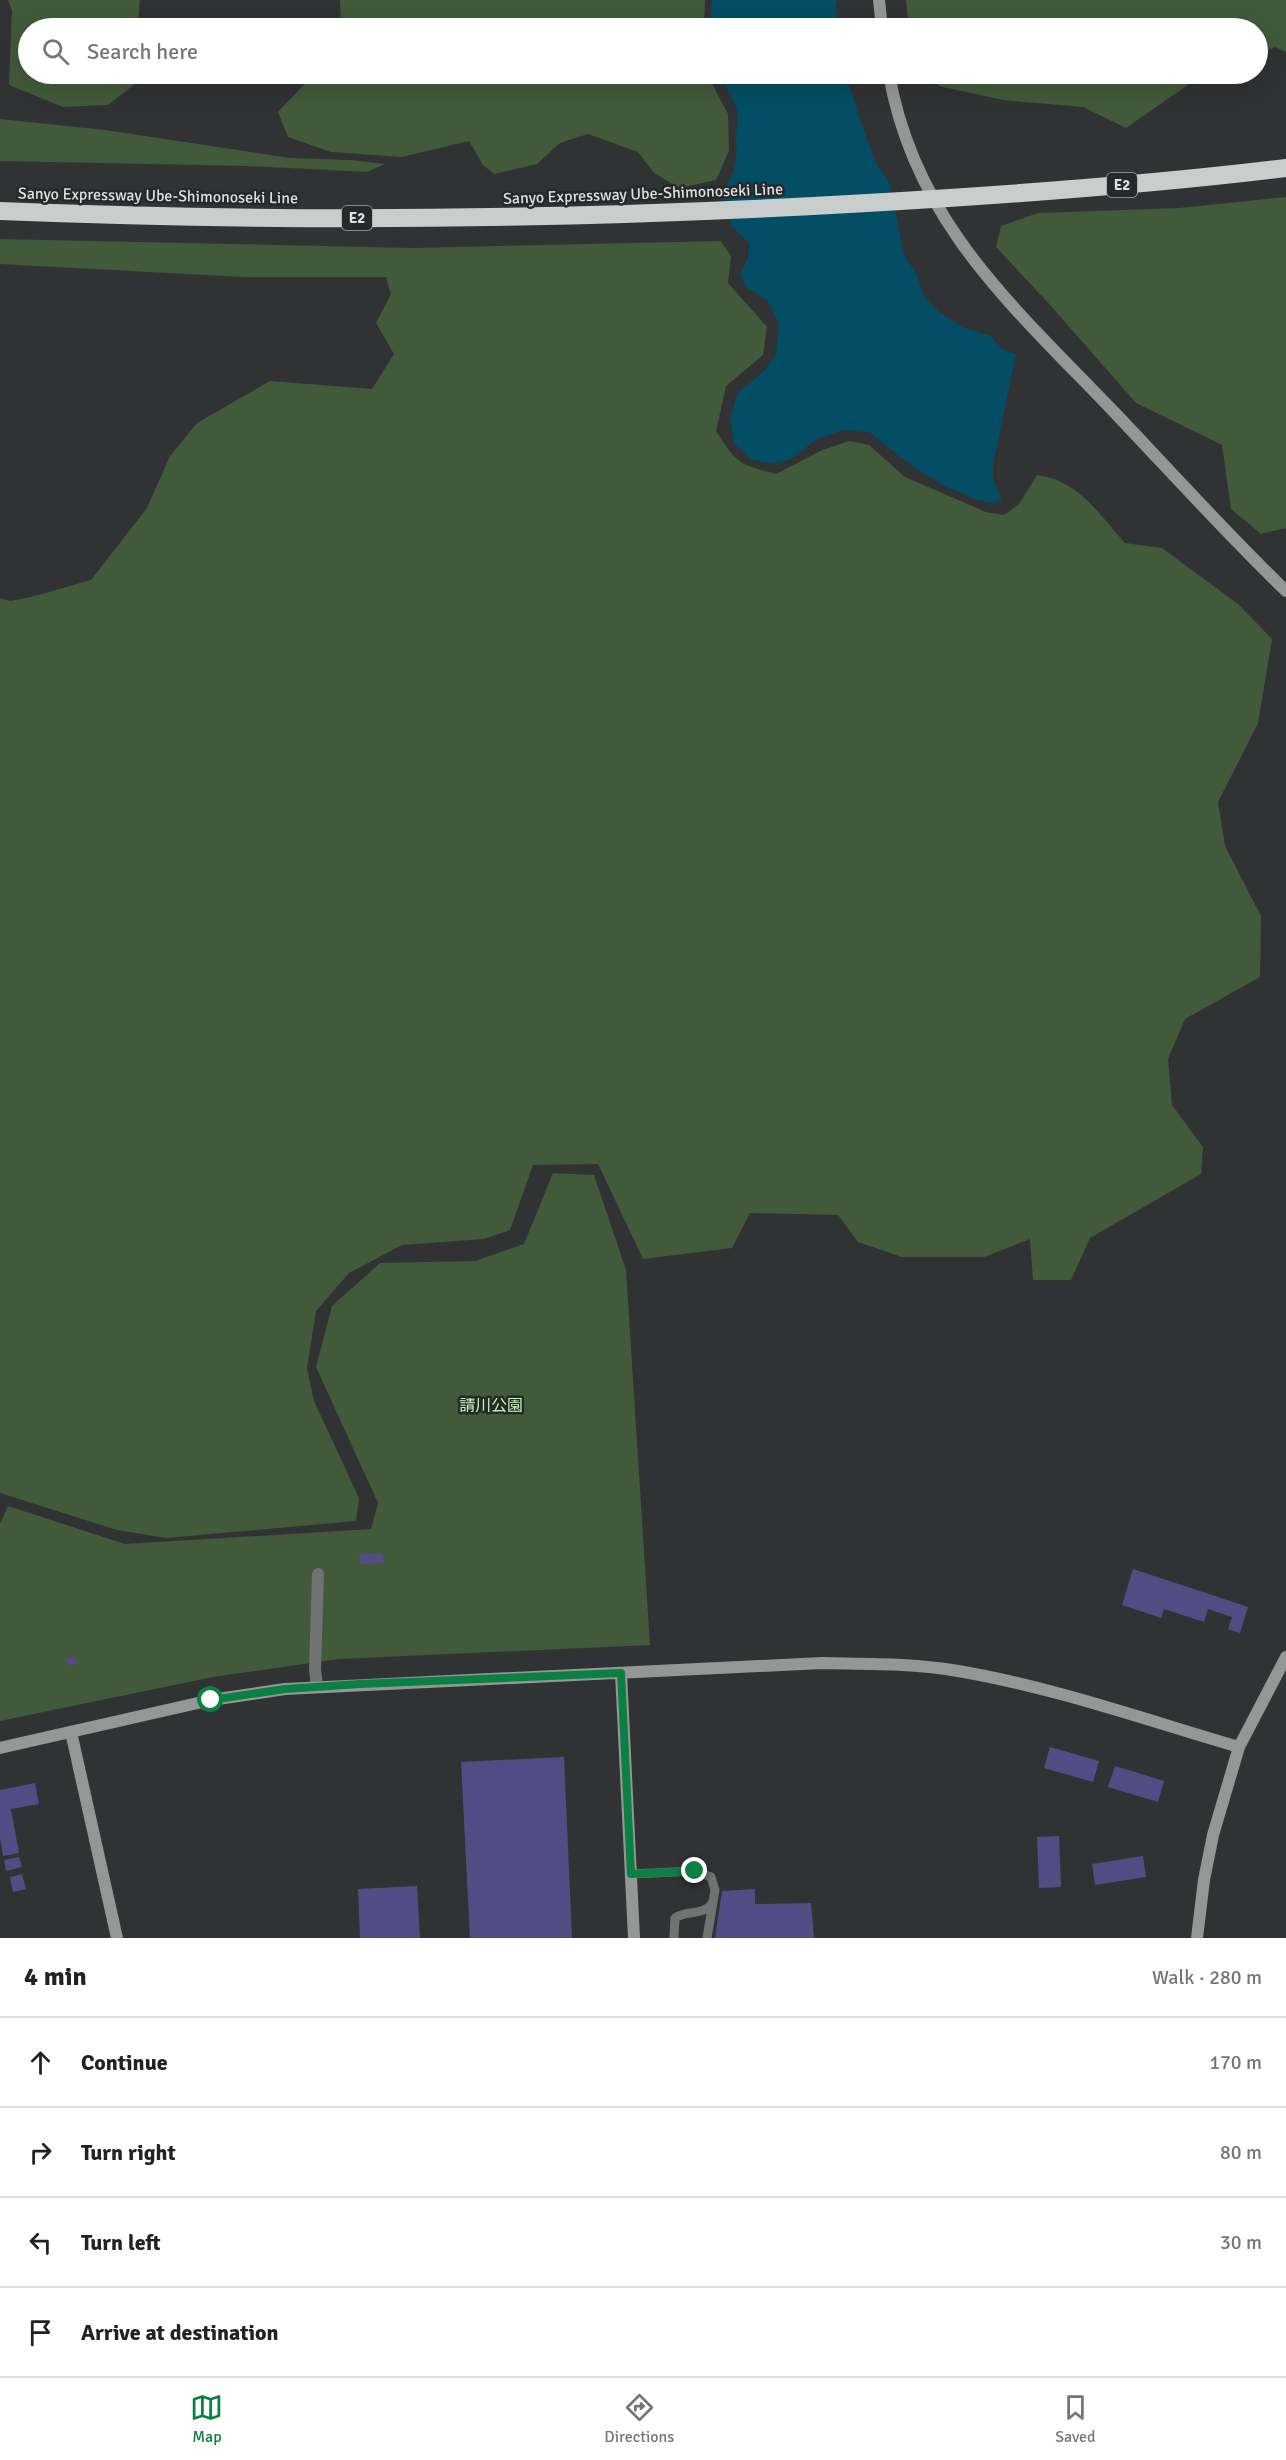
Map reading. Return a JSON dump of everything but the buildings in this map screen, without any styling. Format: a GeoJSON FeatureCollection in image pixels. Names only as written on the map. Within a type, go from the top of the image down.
{"type":"FeatureCollection","features":[{"type":"Feature","properties":{"kind":"highway","name":"Sanyo Expressway Ube-Shimonoseki Line"},"geometry":{"type":"LineString","coordinates":[[0,211],[144,217],[464,218],[715,212],[957,198],[1174,182],[1286,168]]}},
{"type":"Feature","properties":{"kind":"street"},"geometry":{"type":"LineString","coordinates":[[879,0],[881,18]]}},
{"type":"Feature","properties":{"kind":"street"},"geometry":{"type":"LineString","coordinates":[[891,84],[895,108],[909,150],[925,185],[955,236],[1028,323],[1286,591]]}},
{"type":"Feature","properties":{"kind":"street"},"geometry":{"type":"LineString","coordinates":[[317,1687],[315,1669],[318,1574]]}},
{"type":"Feature","properties":{"kind":"street"},"geometry":{"type":"LineString","coordinates":[[1197,1938],[1204,1880],[1239,1747],[1286,1658]]}},
{"type":"Feature","properties":{"kind":"street"},"geometry":{"type":"LineString","coordinates":[[0,1748],[211,1700],[285,1689],[822,1663],[895,1664],[957,1670],[1036,1688],[1239,1747]]}},
{"type":"Feature","properties":{"kind":"street"},"geometry":{"type":"LineString","coordinates":[[621,1673],[634,1938]]}},
{"type":"Feature","properties":{"kind":"street"},"geometry":{"type":"LineString","coordinates":[[71,1732],[117,1938]]}},
{"type":"Feature","properties":{"kind":"lane"},"geometry":{"type":"LineString","coordinates":[[631,1874],[695,1871],[711,1877],[715,1884],[707,1938]]}},
{"type":"Feature","properties":{"kind":"lane"},"geometry":{"type":"LineString","coordinates":[[674,1938],[675,1918],[680,1915],[706,1911],[713,1902]]}},
{"type":"Feature","properties":{"kind":"green space"},"geometry":{"type":"Polygon","coordinates":[[[8,0],[140,0],[139,18],[18,18],[18,84],[135,84],[108,105],[63,107],[9,85],[12,11],[8,0]]]}},
{"type":"Feature","properties":{"kind":"green space"},"geometry":{"type":"Polygon","coordinates":[[[340,0],[705,0],[704,18],[341,18],[340,0]]]}},
{"type":"Feature","properties":{"kind":"green space"},"geometry":{"type":"Polygon","coordinates":[[[906,0],[1286,0],[1286,52],[1275,47],[1268,50],[1268,18],[908,18],[906,0]]]}},
{"type":"Feature","properties":{"kind":"green space"},"geometry":{"type":"Polygon","coordinates":[[[305,84],[712,84],[728,114],[729,151],[716,180],[679,188],[654,173],[638,152],[588,134],[560,143],[537,164],[494,174],[483,165],[469,141],[402,157],[331,152],[288,137],[278,112],[305,84]]]}},
{"type":"Feature","properties":{"kind":"green space"},"geometry":{"type":"Polygon","coordinates":[[[937,84],[1189,84],[1126,128],[1083,107],[1003,100],[937,84]]]}},
{"type":"Feature","properties":{"kind":"green space"},"geometry":{"type":"Polygon","coordinates":[[[0,119],[105,130],[290,158],[385,164],[367,172],[247,166],[0,161],[0,119]]]}},
{"type":"Feature","properties":{"kind":"green space"},"geometry":{"type":"Polygon","coordinates":[[[1286,197],[1286,528],[1261,534],[1231,509],[1222,445],[1136,403],[996,247],[1001,226],[1038,213],[1179,208],[1286,197]]]}},
{"type":"Feature","properties":{"kind":"green space"},"geometry":{"type":"Polygon","coordinates":[[[0,239],[414,248],[721,241],[731,256],[728,283],[767,327],[763,355],[726,386],[716,431],[740,461],[754,468],[776,474],[820,451],[849,441],[869,445],[905,477],[986,512],[1004,515],[1019,504],[1037,475],[1051,478],[1076,491],[1087,500],[1125,543],[1162,548],[1238,604],[1272,639],[1258,723],[1218,802],[1225,846],[1261,916],[1260,977],[1185,1019],[1168,1059],[1172,1105],[1203,1147],[1201,1174],[1090,1238],[1071,1280],[1033,1280],[1030,1239],[984,1257],[902,1257],[858,1242],[838,1215],[750,1213],[732,1248],[643,1259],[598,1164],[533,1165],[510,1230],[484,1239],[402,1245],[349,1273],[316,1311],[307,1368],[314,1401],[359,1498],[356,1521],[166,1538],[117,1530],[0,1493],[0,598],[10,601],[31,597],[91,580],[147,508],[170,456],[197,423],[270,381],[372,389],[394,354],[376,323],[391,294],[386,277],[242,277],[0,264],[0,239]]]}},
{"type":"Feature","properties":{"kind":"green space","name":"請川公園"},"geometry":{"type":"Polygon","coordinates":[[[553,1173],[594,1175],[626,1270],[650,1645],[339,1659],[213,1677],[0,1721],[0,1524],[8,1506],[125,1544],[371,1529],[378,1503],[316,1367],[332,1306],[380,1263],[475,1261],[524,1244],[553,1173]]]}},
{"type":"Feature","properties":{"kind":"water"},"geometry":{"type":"Polygon","coordinates":[[[712,0],[837,0],[838,18],[711,18],[712,0]]]}},
{"type":"Feature","properties":{"kind":"water"},"geometry":{"type":"Polygon","coordinates":[[[724,84],[849,84],[876,163],[890,184],[904,255],[916,273],[925,298],[939,312],[964,328],[991,336],[1002,350],[1016,354],[993,465],[993,479],[1002,500],[993,503],[977,500],[943,485],[915,468],[869,432],[844,430],[817,439],[791,459],[772,464],[752,460],[734,443],[730,418],[738,393],[763,372],[776,355],[779,323],[768,301],[746,287],[740,274],[748,258],[749,243],[732,227],[721,194],[735,166],[738,117],[733,100],[724,84]]]}},
{"type":"Feature","properties":{"kind":"route"},"geometry":{"type":"LineString","coordinates":[[211,1700],[285,1689],[360,1684],[621,1673],[631,1874],[695,1871]]}}]}
